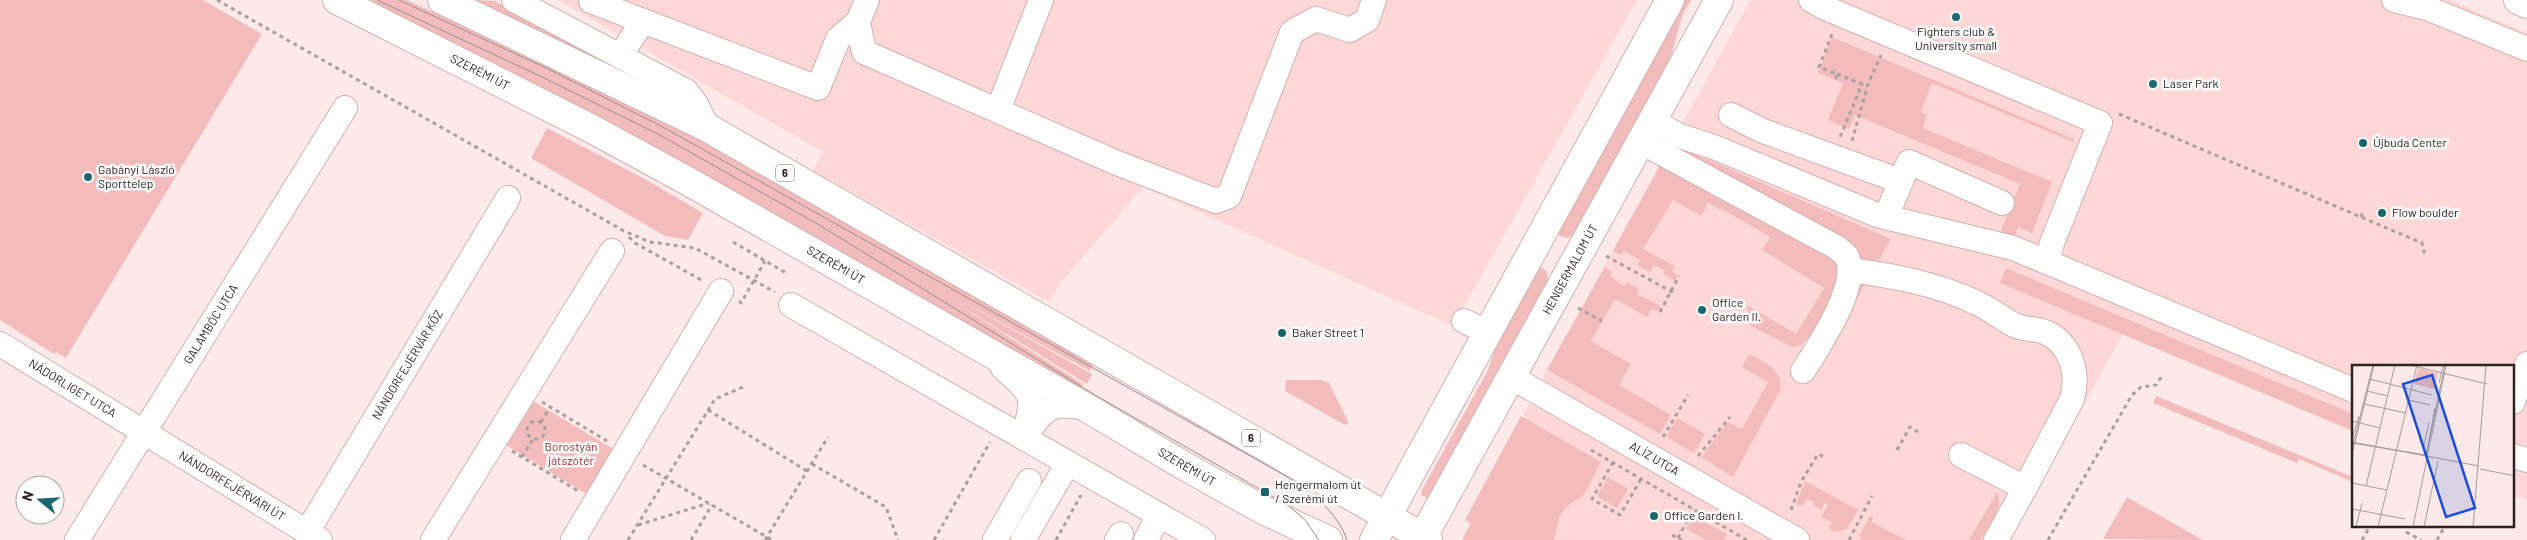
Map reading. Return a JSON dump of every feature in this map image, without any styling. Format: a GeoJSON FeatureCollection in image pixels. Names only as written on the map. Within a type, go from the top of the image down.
{"type":"FeatureCollection","features":[{"type":"Feature","properties":{"kind":"main road","name":"SZERÉMI ÚT"},"geometry":{"type":"LineString","coordinates":[[337,0],[626,147],[975,344],[1263,510],[1328,540]]}},
{"type":"Feature","properties":{"kind":"main road","name":"6"},"geometry":{"type":"LineString","coordinates":[[442,0],[708,128],[1387,516],[1424,539]]}},
{"type":"Feature","properties":{"kind":"main road"},"geometry":{"type":"LineString","coordinates":[[2518,0],[2527,4]]}},
{"type":"Feature","properties":{"kind":"main road"},"geometry":{"type":"LineString","coordinates":[[1374,540],[1475,327],[1535,246],[1665,2]]}},
{"type":"Feature","properties":{"kind":"main road","name":"HENGERMALOM ÚT"},"geometry":{"type":"LineString","coordinates":[[1424,539],[1511,377],[1720,2]]}},
{"type":"Feature","properties":{"kind":"main road"},"geometry":{"type":"LineString","coordinates":[[1535,246],[1573,266]]}},
{"type":"Feature","properties":{"kind":"main road"},"geometry":{"type":"LineString","coordinates":[[1263,510],[1294,540]]}},
{"type":"Feature","properties":{"kind":"street"},"geometry":{"type":"LineString","coordinates":[[514,0],[686,91],[696,104],[708,128]]}},
{"type":"Feature","properties":{"kind":"street"},"geometry":{"type":"LineString","coordinates":[[591,0],[818,88],[838,39],[858,22],[867,0]]}},
{"type":"Feature","properties":{"kind":"street"},"geometry":{"type":"LineString","coordinates":[[998,110],[1041,0]]}},
{"type":"Feature","properties":{"kind":"street"},"geometry":{"type":"LineString","coordinates":[[858,22],[864,52],[1117,163],[1216,201],[1228,196],[1292,32],[1316,19],[1350,30],[1367,20],[1374,0]]}},
{"type":"Feature","properties":{"kind":"street"},"geometry":{"type":"LineString","coordinates":[[1811,0],[1839,14],[2043,98],[2051,110],[2064,119],[2089,130],[2102,123]]}},
{"type":"Feature","properties":{"kind":"street"},"geometry":{"type":"LineString","coordinates":[[2394,0],[2427,8],[2527,49]]}},
{"type":"Feature","properties":{"kind":"street"},"geometry":{"type":"LineString","coordinates":[[620,56],[642,20]]}},
{"type":"Feature","properties":{"kind":"street","name":"GALAMBÓC UTCA"},"geometry":{"type":"LineString","coordinates":[[77,540],[345,108]]}},
{"type":"Feature","properties":{"kind":"street"},"geometry":{"type":"LineString","coordinates":[[1731,115],[1763,131],[1900,181]]}},
{"type":"Feature","properties":{"kind":"street"},"geometry":{"type":"LineString","coordinates":[[2047,262],[2052,243],[2102,123]]}},
{"type":"Feature","properties":{"kind":"street"},"geometry":{"type":"LineString","coordinates":[[1647,132],[1680,136],[1714,147],[1886,217],[2013,248],[2352,390]]}},
{"type":"Feature","properties":{"kind":"street"},"geometry":{"type":"LineString","coordinates":[[1647,132],[1836,247],[1846,256],[1850,270],[1847,286],[1833,319],[1803,371]]}},
{"type":"Feature","properties":{"kind":"street"},"geometry":{"type":"LineString","coordinates":[[1886,217],[1909,162],[2002,203]]}},
{"type":"Feature","properties":{"kind":"street","name":"NÁNDORFEJÉRVÁR KÖZ"},"geometry":{"type":"LineString","coordinates":[[314,536],[508,198]]}},
{"type":"Feature","properties":{"kind":"street"},"geometry":{"type":"LineString","coordinates":[[433,540],[618,241]]}},
{"type":"Feature","properties":{"kind":"street"},"geometry":{"type":"LineString","coordinates":[[1850,270],[1904,277],[1934,285],[1999,314],[2015,326],[2048,333],[2064,348],[2074,366],[2075,388],[2072,399],[1996,540]]}},
{"type":"Feature","properties":{"kind":"street"},"geometry":{"type":"LineString","coordinates":[[572,540],[721,291]]}},
{"type":"Feature","properties":{"kind":"street"},"geometry":{"type":"LineString","coordinates":[[791,305],[1203,540]]}},
{"type":"Feature","properties":{"kind":"street","name":"NÁDORLIGET UTCA"},"geometry":{"type":"LineString","coordinates":[[0,344],[144,433]]}},
{"type":"Feature","properties":{"kind":"street"},"geometry":{"type":"LineString","coordinates":[[975,344],[1026,388],[1031,399],[1024,438]]}},
{"type":"Feature","properties":{"kind":"street"},"geometry":{"type":"LineString","coordinates":[[2514,399],[2527,364]]}},
{"type":"Feature","properties":{"kind":"street","name":"ALÍZ UTCA"},"geometry":{"type":"LineString","coordinates":[[1511,377],[1797,540]]}},
{"type":"Feature","properties":{"kind":"street"},"geometry":{"type":"LineString","coordinates":[[1024,438],[1040,416],[1050,408],[1062,404],[1087,408]]}},
{"type":"Feature","properties":{"kind":"street","name":"NÁNDORFEJÉRVÁRI ÚT"},"geometry":{"type":"LineString","coordinates":[[144,433],[314,536]]}},
{"type":"Feature","properties":{"kind":"street"},"geometry":{"type":"LineString","coordinates":[[1961,456],[2024,488]]}},
{"type":"Feature","properties":{"kind":"street"},"geometry":{"type":"LineString","coordinates":[[2514,456],[2527,460]]}},
{"type":"Feature","properties":{"kind":"street"},"geometry":{"type":"LineString","coordinates":[[1022,540],[1068,463]]}},
{"type":"Feature","properties":{"kind":"street"},"geometry":{"type":"LineString","coordinates":[[997,539],[1029,481]]}},
{"type":"Feature","properties":{"kind":"street"},"geometry":{"type":"LineString","coordinates":[[1146,540],[1160,515]]}},
{"type":"Feature","properties":{"kind":"path"},"geometry":{"type":"LineString","coordinates":[[217,0],[618,241],[635,243],[742,303],[765,261]]}},
{"type":"Feature","properties":{"kind":"path"},"geometry":{"type":"LineString","coordinates":[[1839,14],[1819,67],[1862,84],[1839,158]]}},
{"type":"Feature","properties":{"kind":"path"},"geometry":{"type":"LineString","coordinates":[[1839,158],[1883,50]]}},
{"type":"Feature","properties":{"kind":"path"},"geometry":{"type":"LineString","coordinates":[[1835,80],[1837,74]]}},
{"type":"Feature","properties":{"kind":"path"},"geometry":{"type":"LineString","coordinates":[[2148,127],[2150,122]]}},
{"type":"Feature","properties":{"kind":"path"},"geometry":{"type":"LineString","coordinates":[[2102,123],[2148,127],[2422,243],[2425,256]]}},
{"type":"Feature","properties":{"kind":"path"},"geometry":{"type":"LineString","coordinates":[[2361,217],[2363,211]]}},
{"type":"Feature","properties":{"kind":"path"},"geometry":{"type":"LineString","coordinates":[[618,241],[650,242],[695,248],[778,294],[791,305]]}},
{"type":"Feature","properties":{"kind":"path"},"geometry":{"type":"LineString","coordinates":[[733,242],[786,273]]}},
{"type":"Feature","properties":{"kind":"path"},"geometry":{"type":"LineString","coordinates":[[1606,256],[1672,292]]}},
{"type":"Feature","properties":{"kind":"path"},"geometry":{"type":"LineString","coordinates":[[1660,312],[1680,276]]}},
{"type":"Feature","properties":{"kind":"path"},"geometry":{"type":"LineString","coordinates":[[1578,308],[1602,321]]}},
{"type":"Feature","properties":{"kind":"path"},"geometry":{"type":"LineString","coordinates":[[2048,540],[2136,390],[2156,385],[2162,376]]}},
{"type":"Feature","properties":{"kind":"path"},"geometry":{"type":"LineString","coordinates":[[628,540],[716,399],[743,387]]}},
{"type":"Feature","properties":{"kind":"path"},"geometry":{"type":"LineString","coordinates":[[525,392],[772,540]]}},
{"type":"Feature","properties":{"kind":"path"},"geometry":{"type":"LineString","coordinates":[[1663,437],[1688,395]]}},
{"type":"Feature","properties":{"kind":"path"},"geometry":{"type":"LineString","coordinates":[[541,422],[550,407]]}},
{"type":"Feature","properties":{"kind":"path"},"geometry":{"type":"LineString","coordinates":[[708,410],[807,471]]}},
{"type":"Feature","properties":{"kind":"path"},"geometry":{"type":"LineString","coordinates":[[1698,456],[1730,417]]}},
{"type":"Feature","properties":{"kind":"path"},"geometry":{"type":"LineString","coordinates":[[533,440],[528,435],[527,428],[531,422],[541,422]]}},
{"type":"Feature","properties":{"kind":"path"},"geometry":{"type":"LineString","coordinates":[[522,457],[533,440],[540,439],[545,434],[545,427],[541,422]]}},
{"type":"Feature","properties":{"kind":"path"},"geometry":{"type":"LineString","coordinates":[[934,540],[1000,424]]}},
{"type":"Feature","properties":{"kind":"path"},"geometry":{"type":"LineString","coordinates":[[1897,450],[1910,427],[1918,432]]}},
{"type":"Feature","properties":{"kind":"path"},"geometry":{"type":"LineString","coordinates":[[766,538],[828,438]]}},
{"type":"Feature","properties":{"kind":"path"},"geometry":{"type":"LineString","coordinates":[[495,441],[595,502]]}},
{"type":"Feature","properties":{"kind":"path"},"geometry":{"type":"LineString","coordinates":[[1588,448],[1739,538],[1747,540]]}},
{"type":"Feature","properties":{"kind":"path"},"geometry":{"type":"LineString","coordinates":[[1791,510],[1801,482],[1818,454],[1824,457]]}},
{"type":"Feature","properties":{"kind":"path"},"geometry":{"type":"LineString","coordinates":[[1613,462],[1592,499],[1620,515],[1640,478]]}},
{"type":"Feature","properties":{"kind":"path"},"geometry":{"type":"LineString","coordinates":[[812,464],[886,507],[898,540]]}},
{"type":"Feature","properties":{"kind":"path"},"geometry":{"type":"LineString","coordinates":[[1056,540],[1092,476]]}},
{"type":"Feature","properties":{"kind":"path"},"geometry":{"type":"LineString","coordinates":[[1848,540],[1872,496]]}},
{"type":"Feature","properties":{"kind":"path"},"geometry":{"type":"LineString","coordinates":[[638,525],[710,504]]}},
{"type":"Feature","properties":{"kind":"path"},"geometry":{"type":"LineString","coordinates":[[691,540],[710,504]]}},
{"type":"Feature","properties":{"kind":"path"},"geometry":{"type":"LineString","coordinates":[[1678,538],[1693,509]]}},
{"type":"Feature","properties":{"kind":"path"},"geometry":{"type":"LineString","coordinates":[[2362,540],[2369,528]]}},
{"type":"Feature","properties":{"kind":"path"},"geometry":{"type":"LineString","coordinates":[[2437,540],[2444,528]]}},
{"type":"Feature","properties":{"kind":"path"},"geometry":{"type":"LineString","coordinates":[[2406,532],[2421,540]]}},
{"type":"Feature","properties":{"kind":"path"},"geometry":{"type":"LineString","coordinates":[[1672,535],[1682,540]]}},
{"type":"Feature","properties":{"kind":"shaded area"},"geometry":{"type":"Polygon","coordinates":[[[558,0],[1637,0],[1453,326],[1143,187],[1058,286],[1049,302],[813,170],[823,152],[558,0]]]}},
{"type":"Feature","properties":{"kind":"shaded area"},"geometry":{"type":"Polygon","coordinates":[[[1752,0],[2450,0],[2527,33],[2527,500],[2514,495],[2514,365],[2352,365],[2352,429],[2123,333],[2010,540],[1496,540],[1467,524],[1547,370],[1749,2],[1752,0]]]}},
{"type":"Feature","properties":{"kind":"green space","name":"Gabányi László Sporttelep"},"geometry":{"type":"Polygon","coordinates":[[[0,0],[203,0],[262,34],[66,358],[56,352],[54,354],[0,320],[0,0]]]}},
{"type":"Feature","properties":{"kind":"green space"},"geometry":{"type":"Polygon","coordinates":[[[372,0],[407,0],[608,94],[663,123],[665,120],[1094,363],[1090,371],[945,292],[1092,374],[1087,384],[943,295],[1083,384],[1079,390],[1022,354],[1020,356],[379,8],[372,0]]]}},
{"type":"Feature","properties":{"kind":"green space"},"geometry":{"type":"Polygon","coordinates":[[[474,0],[495,1],[682,101],[473,2],[474,0]]]}},
{"type":"Feature","properties":{"kind":"green space"},"geometry":{"type":"Polygon","coordinates":[[[1683,0],[1691,0],[1682,16],[1671,57],[1574,234],[1568,238],[1560,236],[1557,232],[1683,0]]]}},
{"type":"Feature","properties":{"kind":"green space"},"geometry":{"type":"Polygon","coordinates":[[[1832,37],[2074,139],[2073,142],[1932,83],[1921,112],[1927,115],[1923,128],[2052,182],[2032,233],[2018,227],[2013,242],[2005,239],[2001,230],[2020,184],[1855,115],[1849,129],[1828,120],[1843,83],[1818,73],[1832,37]]]}},
{"type":"Feature","properties":{"kind":"green space"},"geometry":{"type":"Polygon","coordinates":[[[547,128],[643,178],[703,213],[688,240],[665,236],[531,158],[547,128]]]}},
{"type":"Feature","properties":{"kind":"green space"},"geometry":{"type":"Polygon","coordinates":[[[1672,144],[1891,239],[1829,347],[1809,337],[1802,344],[1792,347],[1751,326],[1747,305],[1796,334],[1824,288],[1762,250],[1770,237],[1722,209],[1708,203],[1701,216],[1673,200],[1643,249],[1675,266],[1672,271],[1678,276],[1675,281],[1663,274],[1665,271],[1654,265],[1650,272],[1637,265],[1640,260],[1624,251],[1621,255],[1613,251],[1672,144]]]}},
{"type":"Feature","properties":{"kind":"green space"},"geometry":{"type":"Polygon","coordinates":[[[1540,267],[1547,271],[1548,280],[1471,419],[1431,500],[1421,495],[1422,490],[1488,370],[1501,332],[1540,267]]]}},
{"type":"Feature","properties":{"kind":"green space"},"geometry":{"type":"Polygon","coordinates":[[[1605,267],[1612,272],[1610,276],[1624,286],[1627,282],[1639,289],[1637,294],[1661,306],[1659,311],[1651,309],[1647,317],[1615,299],[1591,341],[1631,364],[1619,385],[1671,415],[1660,434],[1547,370],[1605,267]]]}},
{"type":"Feature","properties":{"kind":"green space"},"geometry":{"type":"Polygon","coordinates":[[[2006,268],[2352,414],[2352,431],[2000,283],[2006,268]]]}},
{"type":"Feature","properties":{"kind":"green space"},"geometry":{"type":"Polygon","coordinates":[[[1749,354],[1772,368],[1776,372],[1781,384],[1780,391],[1733,477],[1701,457],[1728,422],[1742,429],[1768,382],[1742,367],[1749,354]]]}},
{"type":"Feature","properties":{"kind":"green space"},"geometry":{"type":"Polygon","coordinates":[[[1286,380],[1321,380],[1329,383],[1349,423],[1345,425],[1285,391],[1286,380]]]}},
{"type":"Feature","properties":{"kind":"green space"},"geometry":{"type":"Polygon","coordinates":[[[2156,396],[2352,477],[2352,482],[2299,459],[2297,463],[2153,403],[2156,396]]]}},
{"type":"Feature","properties":{"kind":"green space","name":"Borostyán játszótér"},"geometry":{"type":"Polygon","coordinates":[[[528,398],[615,450],[588,495],[501,442],[528,398]]]}},
{"type":"Feature","properties":{"kind":"green space"},"geometry":{"type":"Polygon","coordinates":[[[1521,416],[1601,462],[1583,496],[1567,506],[1559,517],[1554,540],[1462,540],[1471,523],[1465,520],[1521,416]]]}},
{"type":"Feature","properties":{"kind":"green space"},"geometry":{"type":"Polygon","coordinates":[[[1677,418],[1705,434],[1694,453],[1666,437],[1677,418]]]}},
{"type":"Feature","properties":{"kind":"green space"},"geometry":{"type":"Polygon","coordinates":[[[1608,477],[1628,489],[1617,508],[1597,496],[1608,477]]]}},
{"type":"Feature","properties":{"kind":"green space"},"geometry":{"type":"Polygon","coordinates":[[[1805,481],[1858,510],[1847,529],[1835,532],[1829,529],[1832,522],[1821,517],[1828,505],[1825,503],[1821,510],[1813,505],[1814,502],[1807,499],[1802,506],[1796,504],[1805,481]]]}},
{"type":"Feature","properties":{"kind":"green space"},"geometry":{"type":"Polygon","coordinates":[[[1997,492],[1999,504],[1991,523],[1981,540],[1969,540],[1997,492]]]}},
{"type":"Feature","properties":{"kind":"green space"},"geometry":{"type":"Polygon","coordinates":[[[2127,497],[2203,540],[2103,539],[2127,497]]]}},
{"type":"Feature","properties":{"kind":"green space"},"geometry":{"type":"Polygon","coordinates":[[[1693,516],[1727,534],[1724,540],[1706,540],[1686,529],[1693,516]]]}},
{"type":"Feature","properties":{"kind":"green space"},"geometry":{"type":"Polygon","coordinates":[[[1870,516],[1874,518],[1871,522],[1906,540],[1861,540],[1860,535],[1870,516]]]}},
{"type":"Feature","properties":{"kind":"tram line"},"geometry":{"type":"LineString","coordinates":[[377,0],[540,76],[658,134],[821,226],[1095,395],[1289,506],[1305,520],[1319,540]]}},
{"type":"Feature","properties":{"kind":"tram line"},"geometry":{"type":"LineString","coordinates":[[399,0],[544,67],[661,126],[1286,476],[1314,496],[1330,511],[1343,530],[1347,540]]}},
{"type":"Feature","properties":{"kind":"place","name":"Fighters club & University small"},"geometry":{"type":"Point","coordinates":[1956,17]}},
{"type":"Feature","properties":{"kind":"place","name":"Laser Park"},"geometry":{"type":"Point","coordinates":[2153,84]}},
{"type":"Feature","properties":{"kind":"place","name":"Újbuda Center"},"geometry":{"type":"Point","coordinates":[2363,143]}},
{"type":"Feature","properties":{"kind":"place","name":"Gabányi László Sporttelep"},"geometry":{"type":"Point","coordinates":[88,177]}},
{"type":"Feature","properties":{"kind":"place","name":"Flow boulder"},"geometry":{"type":"Point","coordinates":[2382,213]}},
{"type":"Feature","properties":{"kind":"place","name":"Office Garden II."},"geometry":{"type":"Point","coordinates":[1702,310]}},
{"type":"Feature","properties":{"kind":"place","name":"Baker Street 1"},"geometry":{"type":"Point","coordinates":[1282,333]}},
{"type":"Feature","properties":{"kind":"place","name":"Hengermalom út / Szerémi út"},"geometry":{"type":"Point","coordinates":[1265,492]}},
{"type":"Feature","properties":{"kind":"place","name":"Office Garden I."},"geometry":{"type":"Point","coordinates":[1654,516]}}]}
